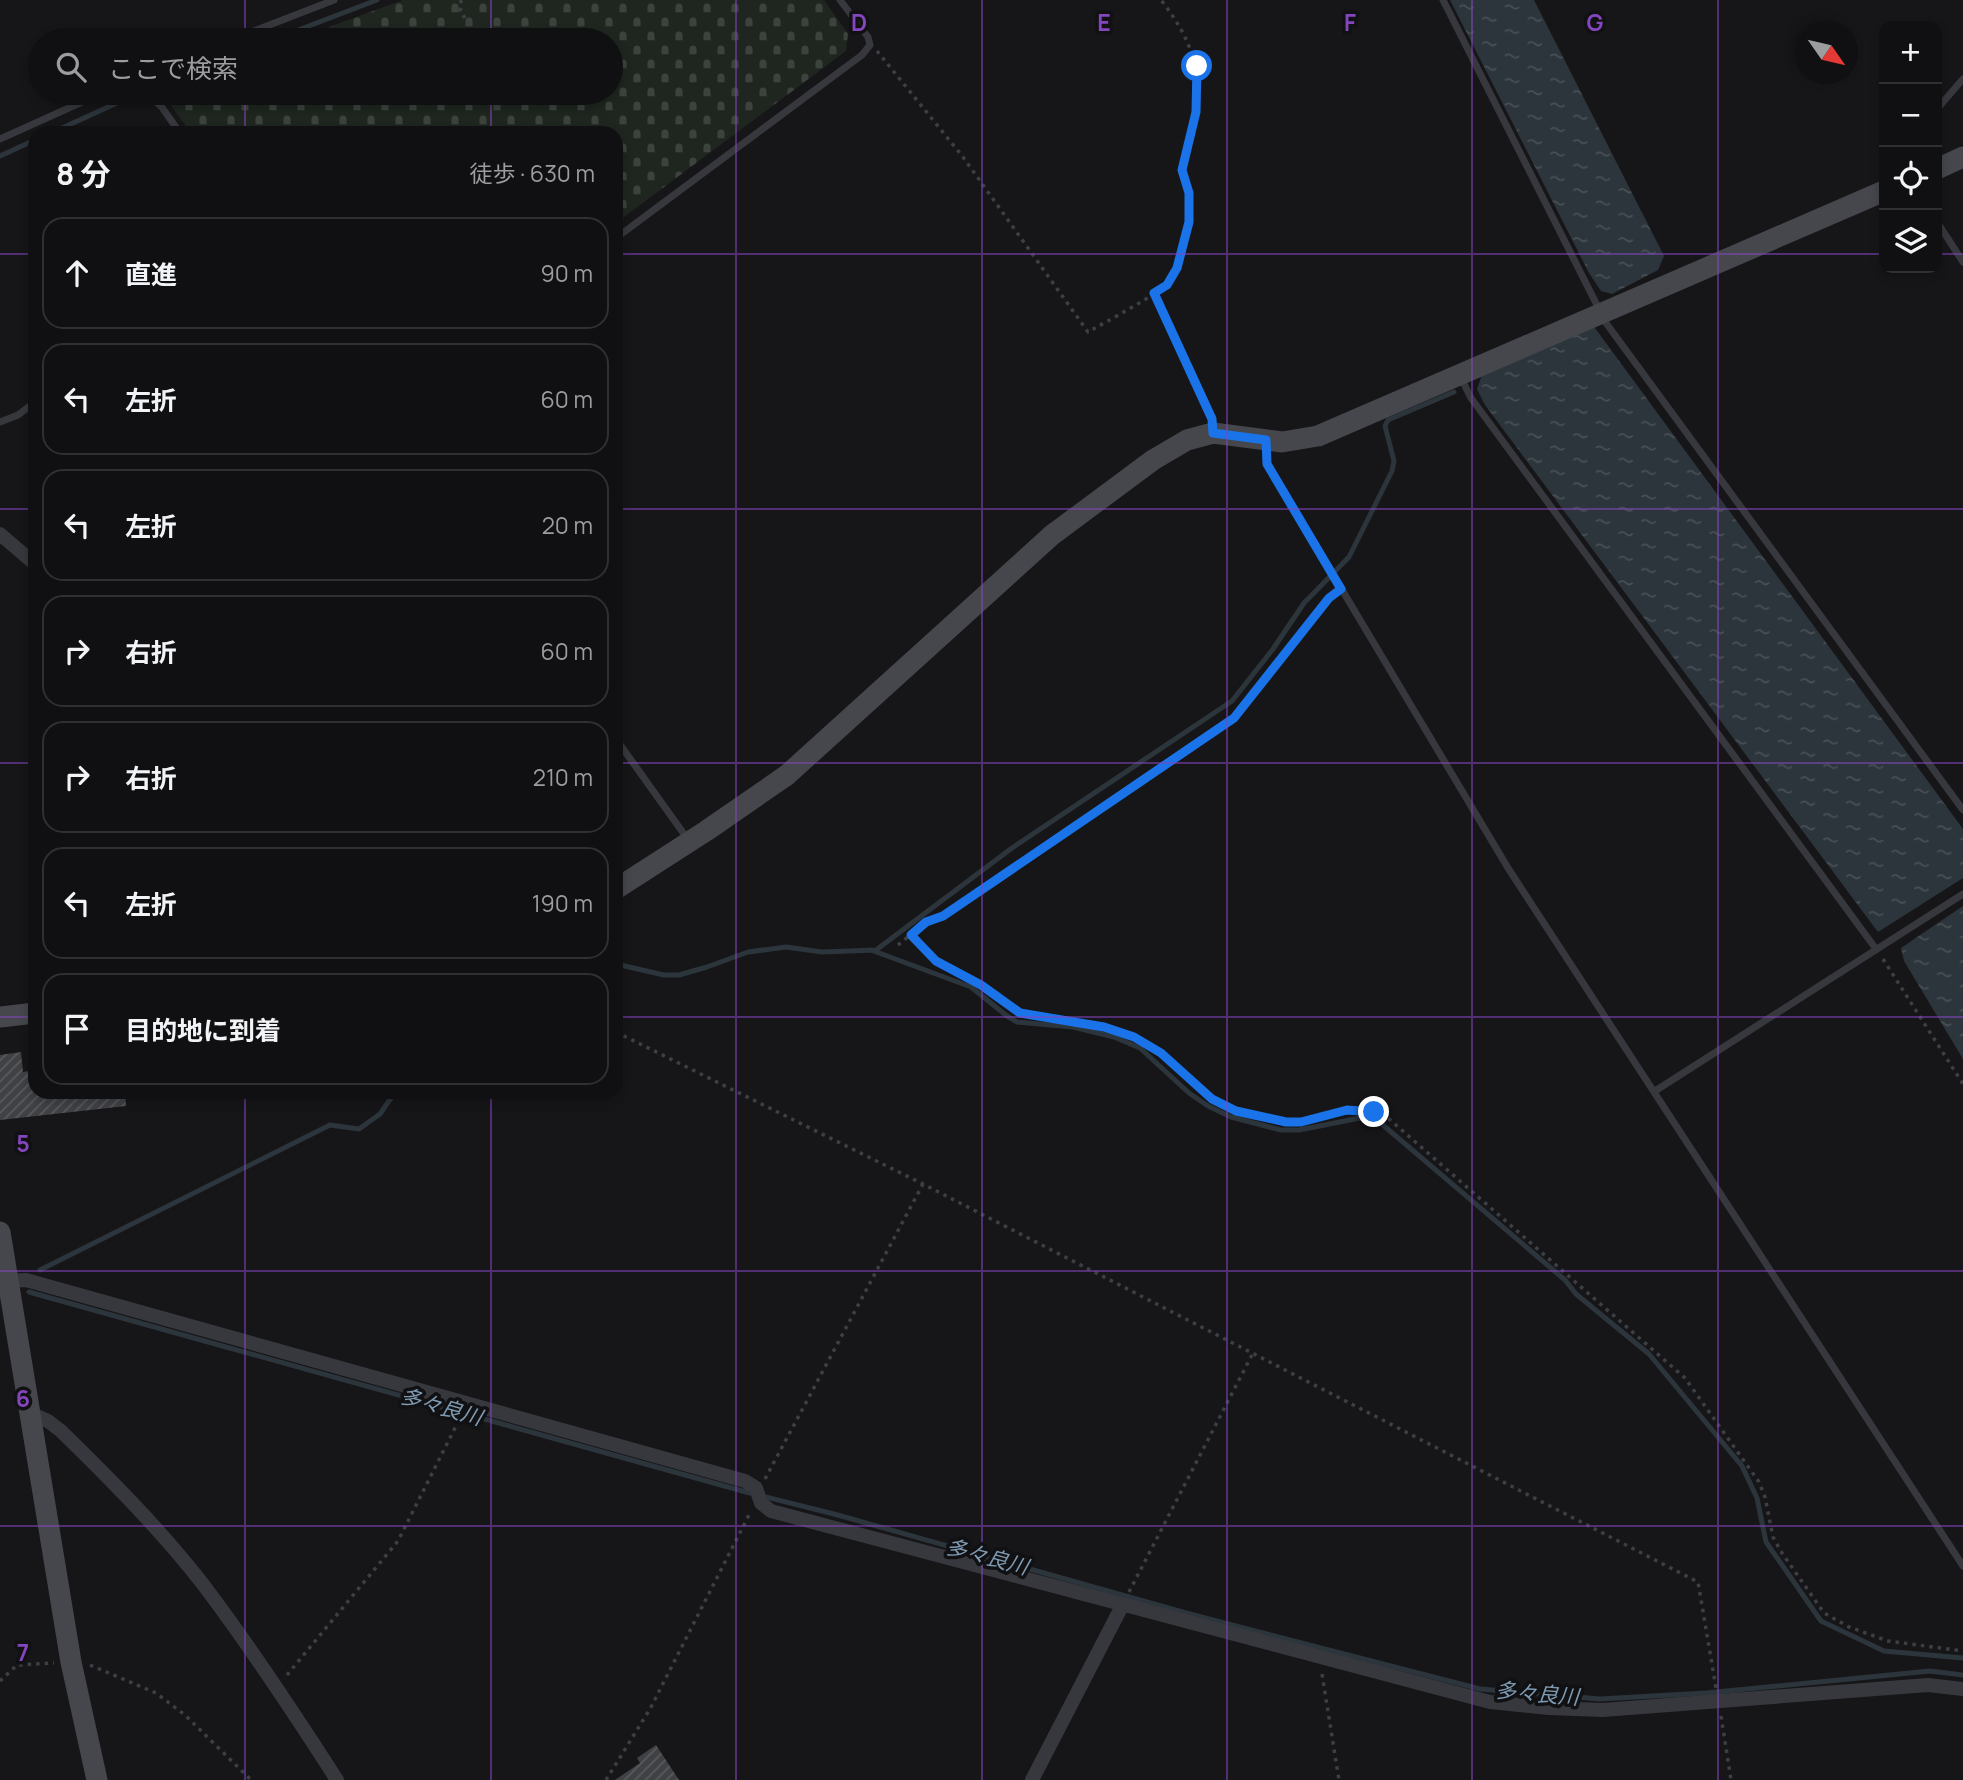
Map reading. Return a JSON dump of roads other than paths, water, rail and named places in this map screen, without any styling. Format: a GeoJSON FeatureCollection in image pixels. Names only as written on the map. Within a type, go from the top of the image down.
{"type":"FeatureCollection","features":[{"type":"Feature","properties":{"kind":"street"},"geometry":{"type":"LineString","coordinates":[[1942,167],[1963,157]]}},
{"type":"Feature","properties":{"kind":"street"},"geometry":{"type":"LineString","coordinates":[[623,884],[787,775],[1052,535],[1153,460],[1187,440],[1213,433],[1293,442],[1318,436],[1879,193]]}},
{"type":"Feature","properties":{"kind":"street"},"geometry":{"type":"LineString","coordinates":[[0,534],[28,558]]}},
{"type":"Feature","properties":{"kind":"street"},"geometry":{"type":"LineString","coordinates":[[0,1017],[28,1014]]}},
{"type":"Feature","properties":{"kind":"street"},"geometry":{"type":"LineString","coordinates":[[1,1240],[32,1414],[71,1662],[97,1780]]}},
{"type":"Feature","properties":{"kind":"street"},"geometry":{"type":"LineString","coordinates":[[8,1281],[26,1280],[745,1480],[756,1488],[761,1503],[771,1511],[1490,1702],[1603,1710],[1905,1686],[1928,1685],[1963,1689]]}},
{"type":"Feature","properties":{"kind":"street"},"geometry":{"type":"LineString","coordinates":[[32,1414],[61,1431],[134,1502],[201,1582],[277,1688],[337,1780]]}},
{"type":"Feature","properties":{"kind":"street"},"geometry":{"type":"LineString","coordinates":[[1032,1780],[1122,1606]]}},
{"type":"Feature","properties":{"kind":"lane"},"geometry":{"type":"LineString","coordinates":[[262,28],[334,0]]}},
{"type":"Feature","properties":{"kind":"lane"},"geometry":{"type":"LineString","coordinates":[[623,233],[862,55],[870,45],[868,37],[840,0]]}},
{"type":"Feature","properties":{"kind":"lane"},"geometry":{"type":"LineString","coordinates":[[1443,0],[1600,313],[1963,810]]}},
{"type":"Feature","properties":{"kind":"lane"},"geometry":{"type":"LineString","coordinates":[[1942,103],[1963,79]]}},
{"type":"Feature","properties":{"kind":"lane"},"geometry":{"type":"LineString","coordinates":[[29,126],[75,105]]}},
{"type":"Feature","properties":{"kind":"lane"},"geometry":{"type":"LineString","coordinates":[[160,105],[175,126]]}},
{"type":"Feature","properties":{"kind":"lane"},"geometry":{"type":"LineString","coordinates":[[0,139],[28,126]]}},
{"type":"Feature","properties":{"kind":"lane"},"geometry":{"type":"LineString","coordinates":[[1942,230],[1963,262]]}},
{"type":"Feature","properties":{"kind":"lane"},"geometry":{"type":"LineString","coordinates":[[1459,375],[1471,398],[1876,949]]}},
{"type":"Feature","properties":{"kind":"lane"},"geometry":{"type":"LineString","coordinates":[[0,422],[18,415],[28,407]]}},
{"type":"Feature","properties":{"kind":"lane"},"geometry":{"type":"LineString","coordinates":[[1266,440],[1267,464],[1508,867],[1963,1566]]}},
{"type":"Feature","properties":{"kind":"lane"},"geometry":{"type":"LineString","coordinates":[[623,748],[689,842]]}},
{"type":"Feature","properties":{"kind":"lane"},"geometry":{"type":"LineString","coordinates":[[1655,1091],[1963,894]]}},
{"type":"Feature","properties":{"kind":"water"},"geometry":{"type":"Polygon","coordinates":[[[1450,0],[1534,0],[1664,256],[1658,270],[1612,294],[1601,291],[1589,273],[1450,0]]]}},
{"type":"Feature","properties":{"kind":"water"},"geometry":{"type":"Polygon","coordinates":[[[1592,324],[1963,829],[1963,878],[1878,932],[1485,405],[1477,389],[1482,375],[1592,324]]]}},
{"type":"Feature","properties":{"kind":"water"},"geometry":{"type":"Polygon","coordinates":[[[1963,906],[1963,1059],[1904,961],[1901,948],[1963,906]]]}},
{"type":"Feature","properties":{"kind":"waterway"},"geometry":{"type":"LineString","coordinates":[[304,28],[377,0]]}},
{"type":"Feature","properties":{"kind":"waterway"},"geometry":{"type":"LineString","coordinates":[[66,126],[113,105]]}},
{"type":"Feature","properties":{"kind":"waterway"},"geometry":{"type":"LineString","coordinates":[[0,156],[28,143]]}},
{"type":"Feature","properties":{"kind":"waterway"},"geometry":{"type":"LineString","coordinates":[[623,966],[664,975],[679,975],[748,952],[786,947],[822,952],[876,950],[1012,848],[1232,701],[1273,649],[1304,603],[1349,557],[1392,471],[1394,461],[1385,426],[1388,420],[1454,392]]}},
{"type":"Feature","properties":{"kind":"waterway"},"geometry":{"type":"LineString","coordinates":[[871,950],[971,987],[1017,1022],[1073,1027],[1114,1037],[1140,1048],[1189,1093],[1231,1117],[1281,1130],[1299,1130],[1360,1118],[1377,1120],[1565,1280],[1576,1294],[1649,1354],[1742,1466],[1757,1498],[1766,1542],[1821,1621],[1884,1651],[1963,1658]]}},
{"type":"Feature","properties":{"kind":"waterway"},"geometry":{"type":"LineString","coordinates":[[40,1270],[330,1125],[359,1129],[380,1114],[390,1099]]}},
{"type":"Feature","properties":{"kind":"waterway","name":"多々良川"},"geometry":{"type":"LineString","coordinates":[[29,1292],[1186,1613],[1480,1689],[1600,1699],[1706,1693],[1930,1671],[1963,1675]]}}]}
